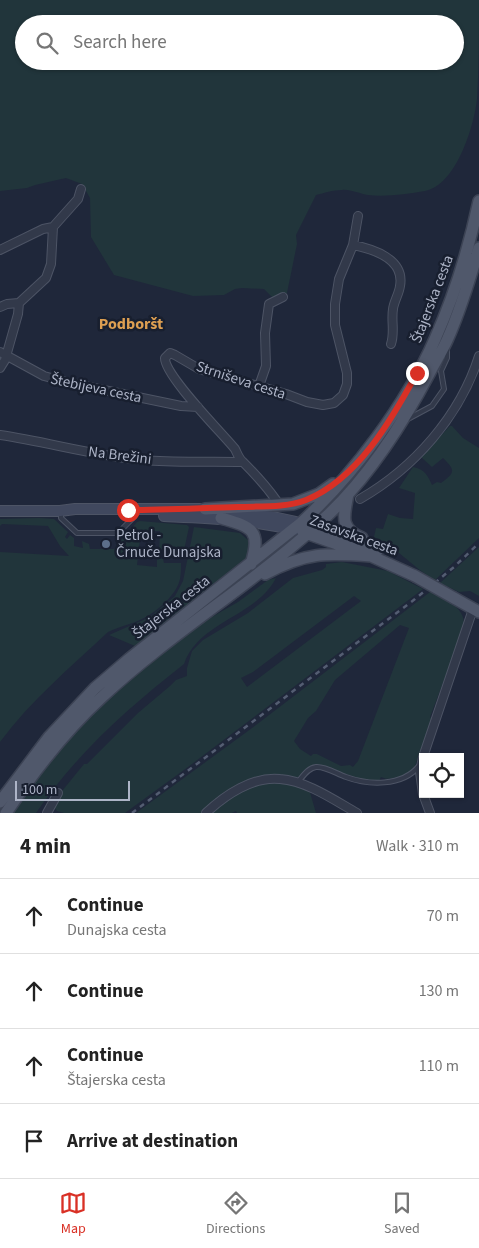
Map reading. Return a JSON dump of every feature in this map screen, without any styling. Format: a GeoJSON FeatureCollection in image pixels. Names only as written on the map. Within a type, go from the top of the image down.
{"type":"FeatureCollection","features":[{"type":"Feature","properties":{"kind":"main road","name":"Štajerska cesta"},"geometry":{"type":"LineString","coordinates":[[6,813],[42,762],[91,707],[136,668],[235,591],[304,528],[320,506],[349,473],[393,415],[435,340],[459,275],[479,201]]}},
{"type":"Feature","properties":{"kind":"main road","name":"Štajerska cesta"},"geometry":{"type":"LineString","coordinates":[[0,802],[48,737],[95,688],[136,653],[252,564],[304,528],[348,494],[376,459],[400,424],[448,339],[479,248]]}},
{"type":"Feature","properties":{"kind":"main road"},"geometry":{"type":"LineString","coordinates":[[0,511],[205,509],[283,505],[301,502],[320,494],[349,473]]}},
{"type":"Feature","properties":{"kind":"main road"},"geometry":{"type":"LineString","coordinates":[[348,494],[344,518],[347,528],[354,534],[376,544],[383,554]]}},
{"type":"Feature","properties":{"kind":"main road"},"geometry":{"type":"LineString","coordinates":[[205,509],[264,515],[304,528]]}},
{"type":"Feature","properties":{"kind":"main road"},"geometry":{"type":"LineString","coordinates":[[60,511],[75,514],[132,514],[221,518],[304,528]]}},
{"type":"Feature","properties":{"kind":"main road"},"geometry":{"type":"LineString","coordinates":[[221,518],[246,526],[253,534],[256,547],[252,564]]}},
{"type":"Feature","properties":{"kind":"main road","name":"Zasavska cesta"},"geometry":{"type":"LineString","coordinates":[[304,528],[356,542],[383,554],[403,570]]}},
{"type":"Feature","properties":{"kind":"main road","name":"Zasavska cesta"},"geometry":{"type":"LineString","coordinates":[[304,528],[403,570],[476,610]]}},
{"type":"Feature","properties":{"kind":"main road"},"geometry":{"type":"LineString","coordinates":[[235,591],[285,563],[298,558],[322,555],[370,556]]}},
{"type":"Feature","properties":{"kind":"street"},"geometry":{"type":"LineString","coordinates":[[0,307],[19,303],[46,278],[51,264],[53,227],[78,199],[81,189]]}},
{"type":"Feature","properties":{"kind":"street","name":"Strniševa cesta"},"geometry":{"type":"LineString","coordinates":[[276,500],[249,467],[242,462],[234,449],[164,362],[167,355],[175,355],[206,371],[307,402],[322,405],[334,403],[343,395],[347,384],[347,373],[335,325],[335,304],[339,280],[353,245],[358,216]]}},
{"type":"Feature","properties":{"kind":"street"},"geometry":{"type":"LineString","coordinates":[[0,250],[43,228],[53,227]]}},
{"type":"Feature","properties":{"kind":"street"},"geometry":{"type":"LineString","coordinates":[[353,245],[370,248],[384,254],[393,262],[398,271],[401,284],[393,308],[394,335],[391,344]]}},
{"type":"Feature","properties":{"kind":"street"},"geometry":{"type":"LineString","coordinates":[[259,386],[266,366],[265,333],[269,304],[283,297]]}},
{"type":"Feature","properties":{"kind":"street"},"geometry":{"type":"LineString","coordinates":[[0,368],[3,353],[18,314],[19,303]]}},
{"type":"Feature","properties":{"kind":"street","name":"Štebijeva cesta"},"geometry":{"type":"LineString","coordinates":[[3,353],[44,376],[70,384],[181,406],[198,406]]}},
{"type":"Feature","properties":{"kind":"street"},"geometry":{"type":"LineString","coordinates":[[360,499],[372,493],[404,467],[440,429],[451,415],[472,376],[479,356]]}},
{"type":"Feature","properties":{"kind":"street","name":"Na Brežini"},"geometry":{"type":"LineString","coordinates":[[0,435],[40,441],[97,454],[144,460],[242,462]]}},
{"type":"Feature","properties":{"kind":"street"},"geometry":{"type":"LineString","coordinates":[[425,753],[476,610]]}},
{"type":"Feature","properties":{"kind":"street"},"geometry":{"type":"LineString","coordinates":[[206,813],[230,793],[244,786],[265,780],[279,779],[298,782],[357,813]]}},
{"type":"Feature","properties":{"kind":"street"},"geometry":{"type":"LineString","coordinates":[[47,813],[58,793]]}},
{"type":"Feature","properties":{"kind":"street"},"geometry":{"type":"LineString","coordinates":[[424,798],[430,813]]}},
{"type":"Feature","properties":{"kind":"lane"},"geometry":{"type":"LineString","coordinates":[[400,424],[432,406],[444,390],[441,371],[447,358],[448,339]]}},
{"type":"Feature","properties":{"kind":"lane"},"geometry":{"type":"LineString","coordinates":[[60,511],[61,518],[77,533],[118,533],[132,519],[132,514]]}},
{"type":"Feature","properties":{"kind":"lane"},"geometry":{"type":"LineString","coordinates":[[298,782],[309,770],[317,767],[361,781],[386,782],[412,774],[419,764]]}},
{"type":"Feature","properties":{"kind":"shaded area"},"geometry":{"type":"Polygon","coordinates":[[[0,0],[479,0],[477,99],[467,139],[454,167],[446,178],[436,186],[425,191],[382,196],[345,190],[316,195],[296,235],[297,244],[287,293],[281,296],[272,297],[264,289],[242,288],[235,289],[224,295],[193,296],[114,275],[91,237],[90,198],[82,184],[66,178],[27,188],[0,191],[0,0]]]}},
{"type":"Feature","properties":{"kind":"shaded area"},"geometry":{"type":"Polygon","coordinates":[[[450,426],[463,438],[479,448],[479,538],[435,580],[419,570],[390,546],[374,537],[376,528],[383,529],[388,514],[400,518],[413,519],[415,493],[399,488],[413,467],[423,471],[432,485],[437,482],[441,483],[449,476],[452,468],[443,458],[432,467],[422,458],[422,455],[450,426]]]}},
{"type":"Feature","properties":{"kind":"shaded area"},"geometry":{"type":"Polygon","coordinates":[[[0,519],[54,519],[68,532],[65,537],[67,539],[70,535],[74,538],[74,546],[83,548],[82,541],[89,544],[90,549],[114,549],[137,522],[140,521],[187,525],[189,527],[183,555],[159,553],[160,531],[141,531],[137,565],[157,567],[157,559],[163,559],[164,563],[181,563],[180,579],[175,590],[161,607],[149,615],[108,632],[38,698],[0,742],[0,552],[69,556],[60,546],[48,526],[2,524],[0,526],[0,519]]]}},
{"type":"Feature","properties":{"kind":"shaded area"},"geometry":{"type":"Polygon","coordinates":[[[194,527],[240,533],[249,541],[250,555],[135,646],[109,635],[150,617],[175,596],[183,581],[194,527]]]}},
{"type":"Feature","properties":{"kind":"shaded area"},"geometry":{"type":"Polygon","coordinates":[[[479,547],[479,596],[470,591],[459,592],[440,583],[479,547]]]}},
{"type":"Feature","properties":{"kind":"shaded area"},"geometry":{"type":"Polygon","coordinates":[[[342,562],[388,571],[423,589],[125,813],[64,813],[57,811],[54,807],[58,796],[84,764],[87,764],[138,713],[176,680],[187,676],[187,668],[192,651],[203,640],[248,613],[293,578],[322,570],[326,567],[326,564],[342,562]],[[354,596],[253,672],[241,678],[247,687],[361,601],[354,596]]]}},
{"type":"Feature","properties":{"kind":"shaded area"},"geometry":{"type":"Polygon","coordinates":[[[276,578],[267,591],[255,602],[214,628],[202,638],[191,650],[184,664],[104,733],[68,771],[36,813],[11,813],[34,780],[67,739],[126,681],[198,625],[238,602],[268,580],[276,578]]]}},
{"type":"Feature","properties":{"kind":"shaded area"},"geometry":{"type":"Polygon","coordinates":[[[430,592],[449,602],[462,614],[464,628],[430,717],[432,718],[414,769],[410,772],[394,779],[381,777],[379,781],[361,779],[319,765],[312,766],[298,777],[264,778],[204,813],[136,813],[252,728],[430,592]],[[400,625],[335,680],[316,711],[308,718],[294,741],[300,749],[311,756],[317,754],[341,766],[350,765],[353,767],[358,761],[409,628],[400,625]]]}},
{"type":"Feature","properties":{"kind":"shaded area"},"geometry":{"type":"Polygon","coordinates":[[[285,781],[309,789],[316,813],[237,813],[236,811],[232,813],[209,813],[246,788],[269,782],[285,781]]]}},
{"type":"Feature","properties":{"kind":"railway"},"geometry":{"type":"LineString","coordinates":[[132,813],[415,599],[454,567],[479,543]]}},
{"type":"Feature","properties":{"kind":"place","name":"Petrol - Črnuče Dunajska"},"geometry":{"type":"Point","coordinates":[106,544]}},
{"type":"Feature","properties":{"kind":"district","name":"Podboršt"},"geometry":{"type":"Point","coordinates":[131,323]}},
{"type":"Feature","properties":{"kind":"route"},"geometry":{"type":"LineString","coordinates":[[128,510],[283,505],[301,502],[320,494],[349,473],[393,415],[417,373]]}}]}
